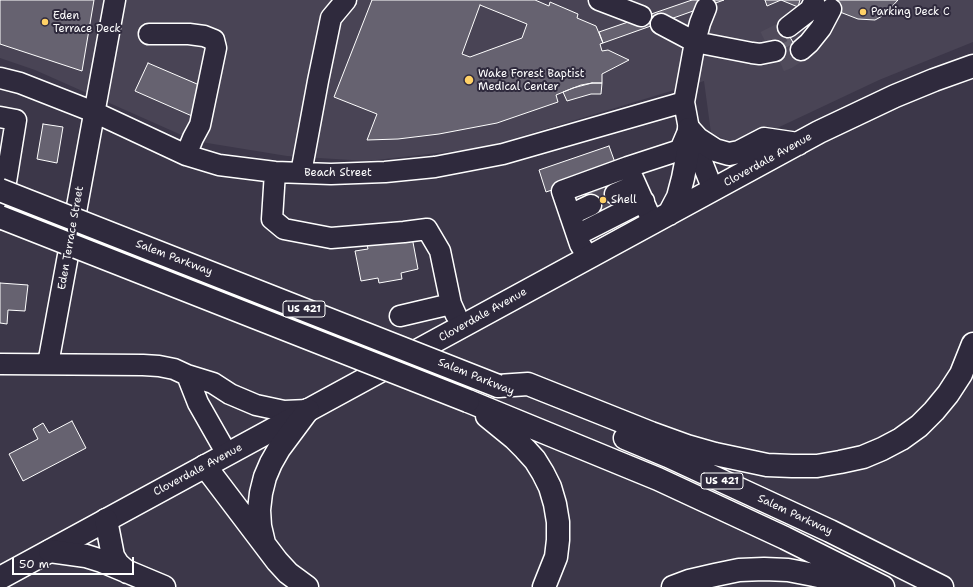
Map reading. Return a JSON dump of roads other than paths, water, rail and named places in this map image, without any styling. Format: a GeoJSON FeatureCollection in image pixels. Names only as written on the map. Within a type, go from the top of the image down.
{"type":"FeatureCollection","features":[{"type":"Feature","properties":{"kind":"main road","name":"Cloverdale Avenue"},"geometry":{"type":"LineString","coordinates":[[0,579],[798,144],[855,114],[895,96],[973,66]]}},
{"type":"Feature","properties":{"kind":"main road"},"geometry":{"type":"LineString","coordinates":[[689,128],[698,139],[715,150],[729,154],[739,152],[764,139],[798,144]]}},
{"type":"Feature","properties":{"kind":"main road"},"geometry":{"type":"LineString","coordinates":[[661,218],[678,197],[689,147],[689,128]]}},
{"type":"Feature","properties":{"kind":"main road","name":"Salem Parkway"},"geometry":{"type":"LineString","coordinates":[[1,204],[498,386],[668,456],[830,531],[942,587]]}},
{"type":"Feature","properties":{"kind":"main road","name":"US 421"},"geometry":{"type":"LineString","coordinates":[[1,204],[468,401],[658,479],[786,538],[883,587]]}},
{"type":"Feature","properties":{"kind":"main road"},"geometry":{"type":"LineString","coordinates":[[498,386],[528,384],[658,435],[715,454],[767,465],[817,466],[863,457],[901,439],[918,426],[934,411],[948,394],[961,374],[973,344]]}},
{"type":"Feature","properties":{"kind":"main road"},"geometry":{"type":"LineString","coordinates":[[468,401],[525,448],[535,460],[550,487],[558,522],[558,540],[556,557],[544,587]]}},
{"type":"Feature","properties":{"kind":"main road"},"geometry":{"type":"LineString","coordinates":[[265,546],[260,526],[259,510],[265,477],[279,449],[308,410]]}},
{"type":"Feature","properties":{"kind":"main road"},"geometry":{"type":"LineString","coordinates":[[205,466],[265,546],[288,573],[308,587]]}},
{"type":"Feature","properties":{"kind":"main road"},"geometry":{"type":"LineString","coordinates":[[106,520],[113,556],[118,564],[127,572]]}},
{"type":"Feature","properties":{"kind":"main road"},"geometry":{"type":"LineString","coordinates":[[50,551],[86,556],[164,587]]}},
{"type":"Feature","properties":{"kind":"main road"},"geometry":{"type":"LineString","coordinates":[[673,587],[689,581],[739,570],[764,569],[788,570],[814,575],[837,580],[855,587]]}},
{"type":"Feature","properties":{"kind":"main road"},"geometry":{"type":"LineString","coordinates":[[0,579],[5,587]]}},
{"type":"Feature","properties":{"kind":"street","name":"Eden Terrace Street"},"geometry":{"type":"LineString","coordinates":[[48,364],[115,0]]}},
{"type":"Feature","properties":{"kind":"street"},"geometry":{"type":"LineString","coordinates":[[301,173],[318,81],[328,9],[346,0]]}},
{"type":"Feature","properties":{"kind":"street"},"geometry":{"type":"LineString","coordinates":[[599,0],[641,16]]}},
{"type":"Feature","properties":{"kind":"street"},"geometry":{"type":"LineString","coordinates":[[819,7],[821,28],[809,43],[795,38],[819,7]]}},
{"type":"Feature","properties":{"kind":"street"},"geometry":{"type":"LineString","coordinates":[[706,8],[700,23],[684,102],[689,128],[713,190]]}},
{"type":"Feature","properties":{"kind":"street"},"geometry":{"type":"LineString","coordinates":[[661,24],[696,42],[729,49],[756,44],[774,51]]}},
{"type":"Feature","properties":{"kind":"street"},"geometry":{"type":"LineString","coordinates":[[149,34],[189,34],[204,36],[214,40],[216,48],[200,125],[186,155]]}},
{"type":"Feature","properties":{"kind":"street","name":"Beach Street"},"geometry":{"type":"LineString","coordinates":[[0,78],[20,83],[94,112],[186,155],[219,165],[275,172],[301,173],[385,172],[450,164],[503,154],[684,102]]}},
{"type":"Feature","properties":{"kind":"street"},"geometry":{"type":"LineString","coordinates":[[0,116],[16,120],[1,204],[76,214]]}},
{"type":"Feature","properties":{"kind":"street"},"geometry":{"type":"LineString","coordinates":[[577,235],[636,184],[680,150],[689,128]]}},
{"type":"Feature","properties":{"kind":"street"},"geometry":{"type":"LineString","coordinates":[[275,172],[272,219],[284,229],[331,238],[427,229],[440,251],[450,304],[456,315],[460,328]]}},
{"type":"Feature","properties":{"kind":"street"},"geometry":{"type":"LineString","coordinates":[[615,194],[636,184]]}},
{"type":"Feature","properties":{"kind":"street"},"geometry":{"type":"LineString","coordinates":[[588,258],[580,244],[562,191],[636,184]]}},
{"type":"Feature","properties":{"kind":"street"},"geometry":{"type":"LineString","coordinates":[[636,184],[661,218]]}},
{"type":"Feature","properties":{"kind":"street"},"geometry":{"type":"LineString","coordinates":[[570,215],[591,205]]}},
{"type":"Feature","properties":{"kind":"street"},"geometry":{"type":"LineString","coordinates":[[400,316],[450,304]]}},
{"type":"Feature","properties":{"kind":"street"},"geometry":{"type":"LineString","coordinates":[[0,364],[148,366],[174,369],[186,375],[213,384],[230,394],[256,405],[284,411],[308,410]]}},
{"type":"Feature","properties":{"kind":"street"},"geometry":{"type":"LineString","coordinates":[[186,375],[198,403],[227,454]]}},
{"type":"Feature","properties":{"kind":"tunnel"},"geometry":{"type":"LineString","coordinates":[[765,41],[783,32],[788,27]]}},
{"type":"Feature","properties":{"kind":"tunnel"},"geometry":{"type":"LineString","coordinates":[[780,62],[801,50]]}},
{"type":"Feature","properties":{"kind":"tunnel"},"geometry":{"type":"LineString","coordinates":[[591,205],[615,194]]}},
{"type":"Feature","properties":{"kind":"place","name":"Parking Deck C"},"geometry":{"type":"Point","coordinates":[863,12]}},
{"type":"Feature","properties":{"kind":"place","name":"Eden Terrace Deck"},"geometry":{"type":"Point","coordinates":[45,22]}},
{"type":"Feature","properties":{"kind":"place","name":"Wake Forest Baptist Medical Center"},"geometry":{"type":"Point","coordinates":[469,80]}},
{"type":"Feature","properties":{"kind":"place","name":"Shell"},"geometry":{"type":"Point","coordinates":[603,200]}}]}
